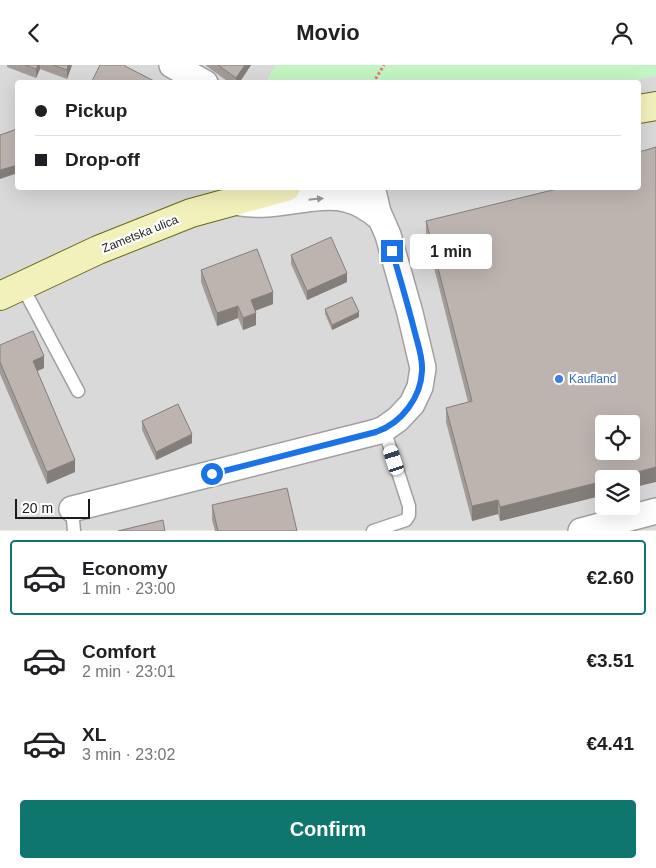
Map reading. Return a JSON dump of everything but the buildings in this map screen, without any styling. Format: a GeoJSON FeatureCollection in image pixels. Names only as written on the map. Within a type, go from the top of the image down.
{"type":"FeatureCollection","features":[{"type":"Feature","properties":{"kind":"main road"},"geometry":{"type":"LineString","coordinates":[[641,109],[656,106]]}},
{"type":"Feature","properties":{"kind":"main road","name":"Zametska ulica"},"geometry":{"type":"LineString","coordinates":[[11,291],[98,250],[191,213],[275,190]]}},
{"type":"Feature","properties":{"kind":"street"},"geometry":{"type":"LineString","coordinates":[[172,65],[200,80]]}},
{"type":"Feature","properties":{"kind":"street"},"geometry":{"type":"LineString","coordinates":[[73,520],[384,429],[398,419],[412,404],[420,387],[423,368],[388,235],[380,218],[373,190]]}},
{"type":"Feature","properties":{"kind":"street"},"geometry":{"type":"LineString","coordinates":[[233,202],[270,205],[332,197],[346,199],[368,209],[380,218]]}},
{"type":"Feature","properties":{"kind":"street"},"geometry":{"type":"LineString","coordinates":[[580,531],[656,511]]}},
{"type":"Feature","properties":{"kind":"lane"},"geometry":{"type":"LineString","coordinates":[[11,291],[78,391]]}},
{"type":"Feature","properties":{"kind":"lane"},"geometry":{"type":"LineString","coordinates":[[373,531],[406,520],[409,515],[408,506],[384,429]]}},
{"type":"Feature","properties":{"kind":"path"},"geometry":{"type":"LineString","coordinates":[[375,80],[384,65]]}},
{"type":"Feature","properties":{"kind":"shaded area"},"geometry":{"type":"Polygon","coordinates":[[[0,65],[656,65],[656,530],[0,530],[0,65]]]}},
{"type":"Feature","properties":{"kind":"green space"},"geometry":{"type":"Polygon","coordinates":[[[275,65],[656,65],[656,76],[638,80],[267,80],[275,65]]]}},
{"type":"Feature","properties":{"kind":"place","name":"Kaufland"},"geometry":{"type":"Point","coordinates":[559,379]}},
{"type":"Feature","properties":{"kind":"route"},"geometry":{"type":"LineString","coordinates":[[212,474],[376,432],[398,419],[412,404],[420,387],[423,368],[410,313],[392,251]]}}]}
